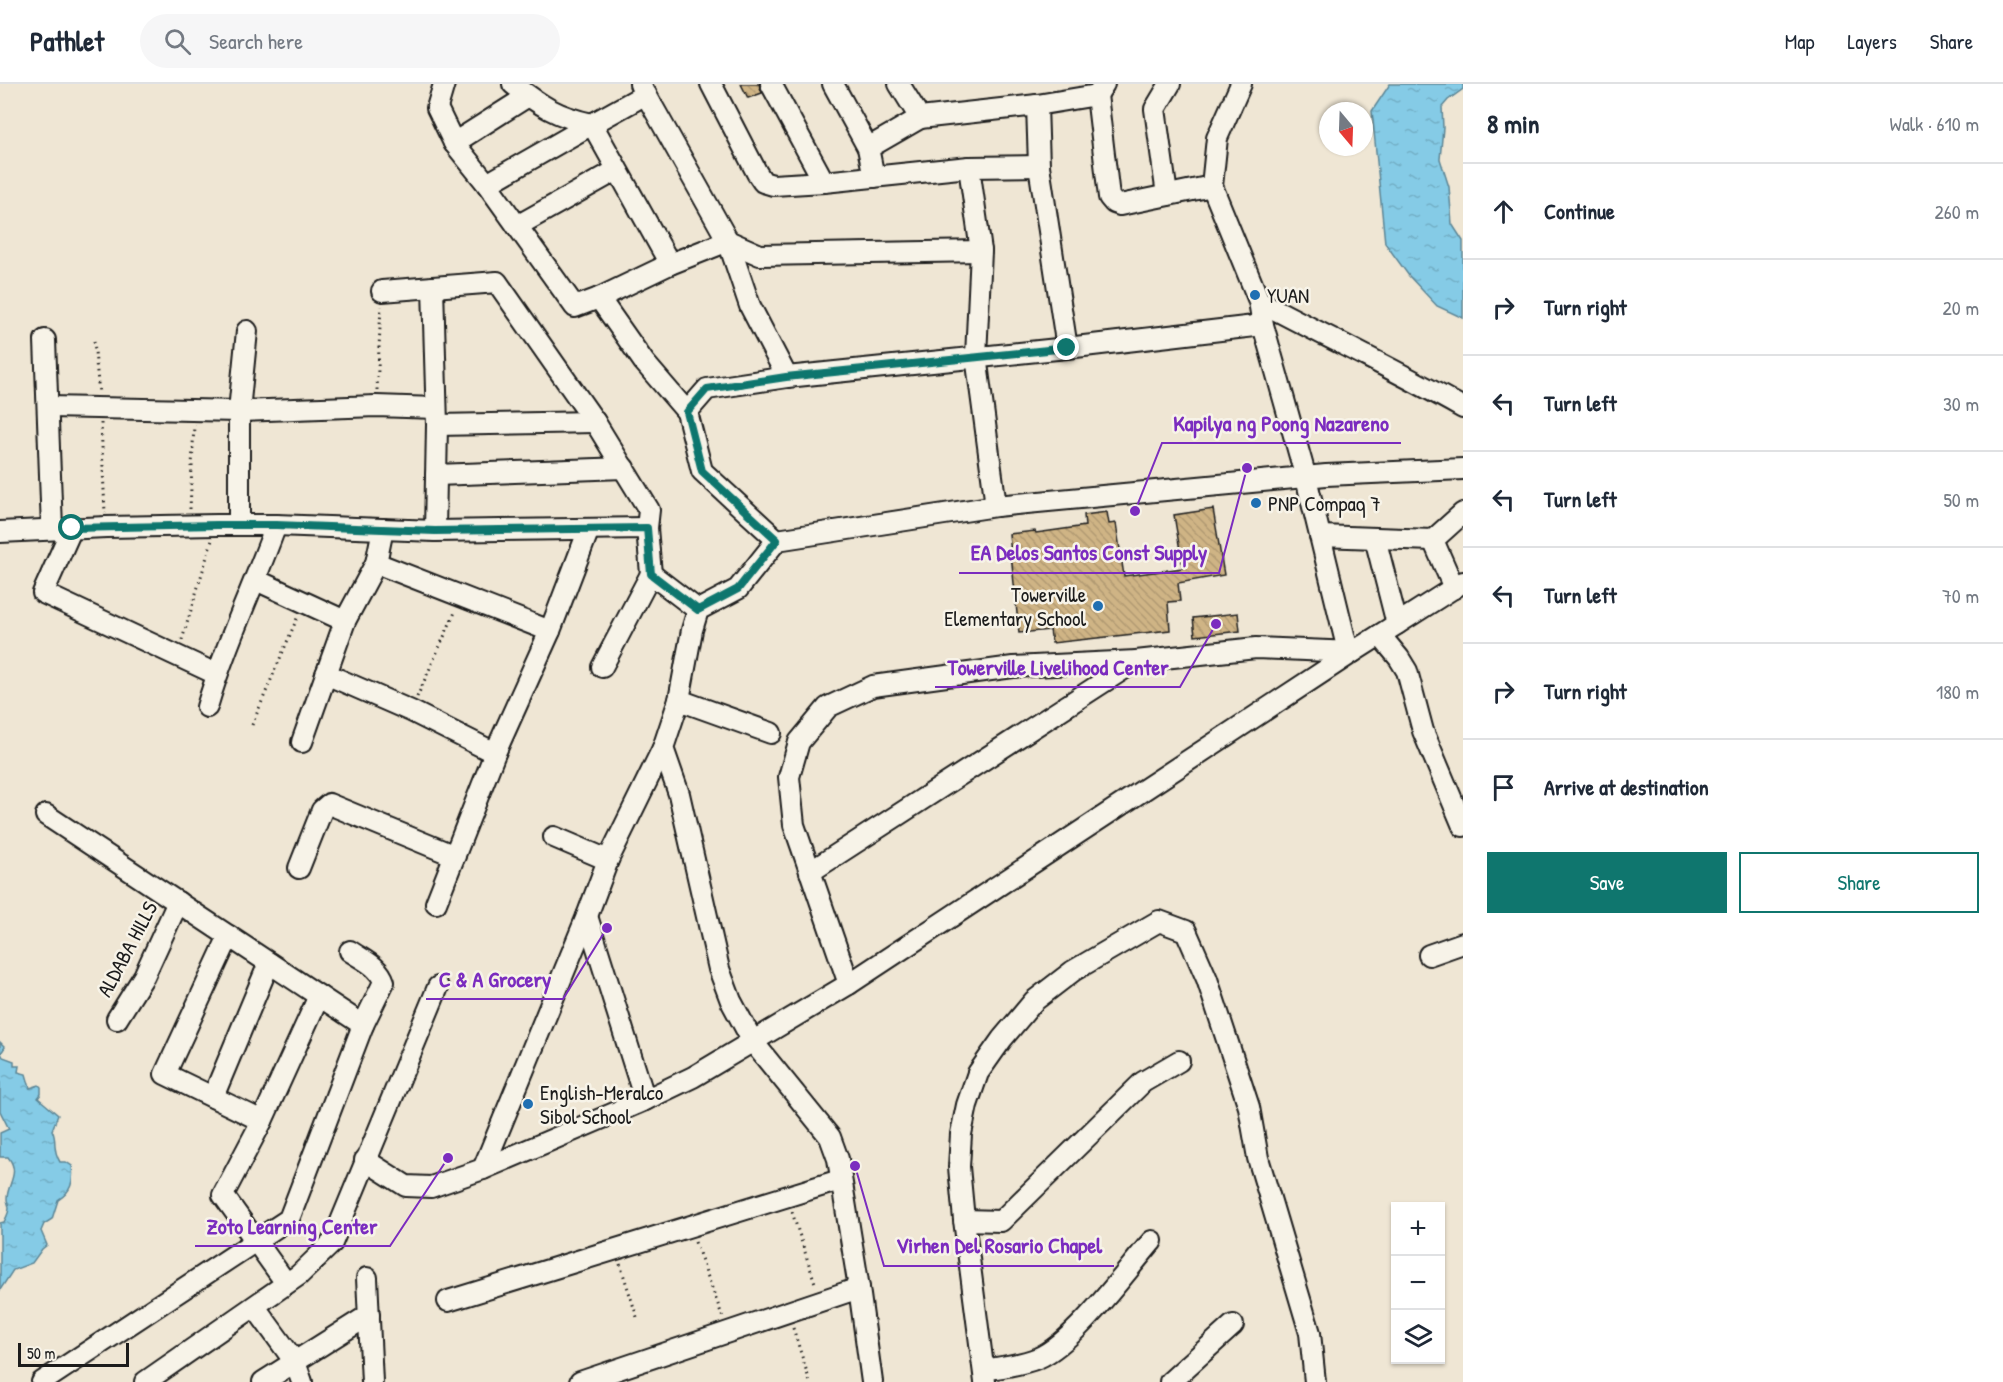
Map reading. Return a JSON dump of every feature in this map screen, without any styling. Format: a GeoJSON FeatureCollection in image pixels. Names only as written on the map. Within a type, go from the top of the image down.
{"type":"FeatureCollection","features":[{"type":"Feature","properties":{"kind":"street"},"geometry":{"type":"LineString","coordinates":[[444,84],[437,108],[454,143],[487,184],[575,307],[670,264],[728,241],[760,255],[981,251]]}},
{"type":"Feature","properties":{"kind":"street"},"geometry":{"type":"LineString","coordinates":[[513,84],[536,103],[567,118],[591,124],[670,264]]}},
{"type":"Feature","properties":{"kind":"street"},"geometry":{"type":"LineString","coordinates":[[711,84],[763,182],[773,185],[824,183],[969,167],[1039,166]]}},
{"type":"Feature","properties":{"kind":"street"},"geometry":{"type":"LineString","coordinates":[[771,84],[824,183]]}},
{"type":"Feature","properties":{"kind":"street"},"geometry":{"type":"LineString","coordinates":[[833,84],[868,148],[874,177]]}},
{"type":"Feature","properties":{"kind":"street"},"geometry":{"type":"LineString","coordinates":[[899,84],[920,118]]}},
{"type":"Feature","properties":{"kind":"street"},"geometry":{"type":"LineString","coordinates":[[1167,195],[1155,110],[1170,84]]}},
{"type":"Feature","properties":{"kind":"street"},"geometry":{"type":"LineString","coordinates":[[1241,84],[1217,138],[1212,186],[1259,301],[1263,325],[1351,651]]}},
{"type":"Feature","properties":{"kind":"street"},"geometry":{"type":"LineString","coordinates":[[487,184],[591,124],[643,89],[728,241],[750,306],[786,377]]}},
{"type":"Feature","properties":{"kind":"street"},"geometry":{"type":"LineString","coordinates":[[868,148],[920,118],[1037,105],[1100,89],[1109,197],[1114,203],[1120,206],[1212,186]]}},
{"type":"Feature","properties":{"kind":"street"},"geometry":{"type":"LineString","coordinates":[[454,143],[528,96]]}},
{"type":"Feature","properties":{"kind":"street"},"geometry":{"type":"LineString","coordinates":[[1037,105],[1039,166],[1067,348]]}},
{"type":"Feature","properties":{"kind":"street"},"geometry":{"type":"LineString","coordinates":[[969,167],[981,251],[976,356],[996,506]]}},
{"type":"Feature","properties":{"kind":"street"},"geometry":{"type":"LineString","coordinates":[[517,226],[617,170]]}},
{"type":"Feature","properties":{"kind":"street"},"geometry":{"type":"LineString","coordinates":[[382,291],[497,282],[595,422],[649,510],[647,528],[651,574],[602,667]]}},
{"type":"Feature","properties":{"kind":"street"},"geometry":{"type":"LineString","coordinates":[[433,287],[436,416],[435,531]]}},
{"type":"Feature","properties":{"kind":"street"},"geometry":{"type":"LineString","coordinates":[[599,298],[644,362],[687,412],[702,471],[777,540]]}},
{"type":"Feature","properties":{"kind":"street"},"geometry":{"type":"LineString","coordinates":[[1259,301],[1463,408]]}},
{"type":"Feature","properties":{"kind":"street"},"geometry":{"type":"LineString","coordinates":[[687,412],[707,389],[786,377],[1263,325]]}},
{"type":"Feature","properties":{"kind":"street"},"geometry":{"type":"LineString","coordinates":[[239,525],[239,411],[247,331]]}},
{"type":"Feature","properties":{"kind":"street"},"geometry":{"type":"LineString","coordinates":[[45,340],[52,529]]}},
{"type":"Feature","properties":{"kind":"street"},"geometry":{"type":"LineString","coordinates":[[49,407],[194,408],[239,411],[376,406],[436,416],[595,422]]}},
{"type":"Feature","properties":{"kind":"street"},"geometry":{"type":"LineString","coordinates":[[436,475],[624,468]]}},
{"type":"Feature","properties":{"kind":"street"},"geometry":{"type":"LineString","coordinates":[[483,1169],[608,860],[663,748],[679,700],[698,610],[738,589],[777,540],[996,506],[1326,475],[1463,469]]}},
{"type":"Feature","properties":{"kind":"street"},"geometry":{"type":"LineString","coordinates":[[1320,536],[1433,540],[1463,513]]}},
{"type":"Feature","properties":{"kind":"street"},"geometry":{"type":"LineString","coordinates":[[0,532],[189,525],[276,525],[435,531],[647,528]]}},
{"type":"Feature","properties":{"kind":"street"},"geometry":{"type":"LineString","coordinates":[[207,708],[216,674],[256,580],[276,525]]}},
{"type":"Feature","properties":{"kind":"street"},"geometry":{"type":"LineString","coordinates":[[72,528],[43,593],[216,674]]}},
{"type":"Feature","properties":{"kind":"street"},"geometry":{"type":"LineString","coordinates":[[302,741],[345,621],[376,563],[383,529]]}},
{"type":"Feature","properties":{"kind":"street"},"geometry":{"type":"LineString","coordinates":[[436,903],[495,753],[550,631],[589,529]]}},
{"type":"Feature","properties":{"kind":"street"},"geometry":{"type":"LineString","coordinates":[[1375,538],[1398,624]]}},
{"type":"Feature","properties":{"kind":"street"},"geometry":{"type":"LineString","coordinates":[[365,1160],[406,1186],[431,1187],[483,1169],[645,1100],[693,1077],[849,984],[1351,651],[1459,585],[1433,540]]}},
{"type":"Feature","properties":{"kind":"street"},"geometry":{"type":"LineString","coordinates":[[376,563],[550,631]]}},
{"type":"Feature","properties":{"kind":"street"},"geometry":{"type":"LineString","coordinates":[[651,574],[698,610]]}},
{"type":"Feature","properties":{"kind":"street"},"geometry":{"type":"LineString","coordinates":[[256,580],[345,621]]}},
{"type":"Feature","properties":{"kind":"street"},"geometry":{"type":"LineString","coordinates":[[1380,635],[1407,671],[1423,731],[1463,826]]}},
{"type":"Feature","properties":{"kind":"street"},"geometry":{"type":"LineString","coordinates":[[849,984],[794,825],[789,777],[799,742],[828,708],[873,686],[1013,667],[1137,661],[1256,648],[1351,651]]}},
{"type":"Feature","properties":{"kind":"street"},"geometry":{"type":"LineString","coordinates":[[810,872],[1137,661]]}},
{"type":"Feature","properties":{"kind":"street"},"geometry":{"type":"LineString","coordinates":[[326,674],[411,711],[495,753]]}},
{"type":"Feature","properties":{"kind":"street"},"geometry":{"type":"LineString","coordinates":[[679,700],[771,733]]}},
{"type":"Feature","properties":{"kind":"street"},"geometry":{"type":"LineString","coordinates":[[663,748],[679,794],[719,969],[731,1001],[753,1042],[830,1137],[838,1160],[872,1382]]}},
{"type":"Feature","properties":{"kind":"street"},"geometry":{"type":"LineString","coordinates":[[299,868],[322,810],[329,804],[455,856]]}},
{"type":"Feature","properties":{"kind":"street"},"geometry":{"type":"LineString","coordinates":[[46,815],[363,1025]]}},
{"type":"Feature","properties":{"kind":"street"},"geometry":{"type":"LineString","coordinates":[[554,837],[608,860]]}},
{"type":"Feature","properties":{"kind":"street","name":"ALDABA HILLS"},"geometry":{"type":"LineString","coordinates":[[117,1018],[144,976],[178,902]]}},
{"type":"Feature","properties":{"kind":"street"},"geometry":{"type":"LineString","coordinates":[[587,916],[645,1100]]}},
{"type":"Feature","properties":{"kind":"street"},"geometry":{"type":"LineString","coordinates":[[1152,1241],[1104,1298],[1060,1344],[1050,1352],[1025,1363],[985,1376],[959,1167],[961,1134],[967,1105],[978,1073],[1002,1039],[1034,1001],[1073,971],[1159,921],[1186,931],[1207,979],[1249,1107],[1258,1158],[1310,1333],[1315,1382]]}},
{"type":"Feature","properties":{"kind":"street"},"geometry":{"type":"LineString","coordinates":[[229,936],[165,1074],[262,1121]]}},
{"type":"Feature","properties":{"kind":"street"},"geometry":{"type":"LineString","coordinates":[[1429,955],[1463,943]]}},
{"type":"Feature","properties":{"kind":"street"},"geometry":{"type":"LineString","coordinates":[[42,1382],[289,1219],[363,1025],[384,982],[376,969],[350,951]]}},
{"type":"Feature","properties":{"kind":"street"},"geometry":{"type":"LineString","coordinates":[[213,1097],[269,963]]}},
{"type":"Feature","properties":{"kind":"street"},"geometry":{"type":"LineString","coordinates":[[145,1382],[300,1275],[332,1243],[438,987]]}},
{"type":"Feature","properties":{"kind":"street"},"geometry":{"type":"LineString","coordinates":[[286,1284],[223,1195],[262,1121],[319,996]]}},
{"type":"Feature","properties":{"kind":"street"},"geometry":{"type":"LineString","coordinates":[[964,1220],[1001,1221],[1143,1082],[1179,1061]]}},
{"type":"Feature","properties":{"kind":"street"},"geometry":{"type":"LineString","coordinates":[[448,1301],[840,1180]]}},
{"type":"Feature","properties":{"kind":"street"},"geometry":{"type":"LineString","coordinates":[[367,1278],[372,1382]]}},
{"type":"Feature","properties":{"kind":"street"},"geometry":{"type":"LineString","coordinates":[[580,1382],[859,1288]]}},
{"type":"Feature","properties":{"kind":"street"},"geometry":{"type":"LineString","coordinates":[[255,1306],[295,1362],[302,1382]]}},
{"type":"Feature","properties":{"kind":"street"},"geometry":{"type":"LineString","coordinates":[[263,1382],[369,1315]]}},
{"type":"Feature","properties":{"kind":"street"},"geometry":{"type":"LineString","coordinates":[[1170,1382],[1233,1325]]}},
{"type":"Feature","properties":{"kind":"path"},"geometry":{"type":"LineString","coordinates":[[376,406],[382,291]]}},
{"type":"Feature","properties":{"kind":"path"},"geometry":{"type":"LineString","coordinates":[[94,341],[106,527]]}},
{"type":"Feature","properties":{"kind":"path"},"geometry":{"type":"LineString","coordinates":[[189,525],[194,408]]}},
{"type":"Feature","properties":{"kind":"path"},"geometry":{"type":"LineString","coordinates":[[177,656],[217,525]]}},
{"type":"Feature","properties":{"kind":"path"},"geometry":{"type":"LineString","coordinates":[[411,711],[461,597]]}},
{"type":"Feature","properties":{"kind":"path"},"geometry":{"type":"LineString","coordinates":[[252,725],[303,603]]}},
{"type":"Feature","properties":{"kind":"path"},"geometry":{"type":"LineString","coordinates":[[787,1196],[821,1301]]}},
{"type":"Feature","properties":{"kind":"path"},"geometry":{"type":"LineString","coordinates":[[689,1226],[728,1332]]}},
{"type":"Feature","properties":{"kind":"path"},"geometry":{"type":"LineString","coordinates":[[615,1251],[637,1317]]}},
{"type":"Feature","properties":{"kind":"path"},"geometry":{"type":"LineString","coordinates":[[789,1312],[810,1382]]}},
{"type":"Feature","properties":{"kind":"water"},"geometry":{"type":"Polygon","coordinates":[[[1390,84],[1463,84],[1463,89],[1442,107],[1443,128],[1440,159],[1449,187],[1452,224],[1463,241],[1463,318],[1437,306],[1409,276],[1385,243],[1373,110],[1390,84]]]}},
{"type":"Feature","properties":{"kind":"water"},"geometry":{"type":"Polygon","coordinates":[[[0,1042],[5,1047],[1,1053],[3,1057],[14,1061],[14,1066],[19,1066],[18,1072],[26,1074],[30,1088],[39,1085],[41,1087],[41,1094],[38,1098],[58,1115],[52,1130],[56,1152],[60,1162],[66,1162],[72,1166],[73,1172],[69,1190],[58,1200],[52,1219],[44,1224],[41,1231],[47,1245],[32,1263],[13,1270],[0,1290],[0,1223],[4,1222],[8,1212],[7,1199],[13,1168],[8,1157],[0,1157],[0,1133],[9,1129],[0,1111],[0,1042]]]}},
{"type":"Feature","properties":{"kind":"building"},"geometry":{"type":"Polygon","coordinates":[[[741,84],[759,84],[762,93],[748,98],[741,84]]]}},
{"type":"Feature","properties":{"kind":"building","name":"Towerville Elementary School"},"geometry":{"type":"Polygon","coordinates":[[[1213,509],[1224,575],[1178,583],[1180,601],[1168,602],[1170,630],[1052,643],[1050,630],[1019,633],[1009,534],[1035,531],[1036,533],[1085,526],[1084,515],[1107,512],[1109,524],[1116,523],[1124,576],[1183,568],[1174,515],[1213,509]]]}},
{"type":"Feature","properties":{"kind":"building"},"geometry":{"type":"Polygon","coordinates":[[[1238,613],[1240,631],[1195,636],[1193,618],[1238,613]]]}},
{"type":"Feature","properties":{"kind":"place","name":"YUAN"},"geometry":{"type":"Point","coordinates":[1255,295]}},
{"type":"Feature","properties":{"kind":"place","name":"EA Delos Santos Const Supply"},"geometry":{"type":"Point","coordinates":[1247,468]}},
{"type":"Feature","properties":{"kind":"place","name":"PNP Compaq 7"},"geometry":{"type":"Point","coordinates":[1256,503]}},
{"type":"Feature","properties":{"kind":"place","name":"Kapilya ng Poong Nazareno"},"geometry":{"type":"Point","coordinates":[1135,511]}},
{"type":"Feature","properties":{"kind":"place","name":"Towerville Elementary School"},"geometry":{"type":"Point","coordinates":[1098,606]}},
{"type":"Feature","properties":{"kind":"place","name":"Towerville Livelihood Center"},"geometry":{"type":"Point","coordinates":[1216,624]}},
{"type":"Feature","properties":{"kind":"place","name":"C & A Grocery"},"geometry":{"type":"Point","coordinates":[607,928]}},
{"type":"Feature","properties":{"kind":"place","name":"English-Meralco Sibol School"},"geometry":{"type":"Point","coordinates":[528,1104]}},
{"type":"Feature","properties":{"kind":"place","name":"Zoto Learning Center"},"geometry":{"type":"Point","coordinates":[448,1158]}},
{"type":"Feature","properties":{"kind":"place","name":"Virhen Del Rosario Chapel"},"geometry":{"type":"Point","coordinates":[855,1166]}},
{"type":"Feature","properties":{"kind":"route"},"geometry":{"type":"LineString","coordinates":[[72,528],[217,525],[435,531],[647,528],[651,574],[698,610],[707,603],[738,589],[777,540],[702,471],[687,412],[707,389],[786,377],[1067,348]]}}]}
